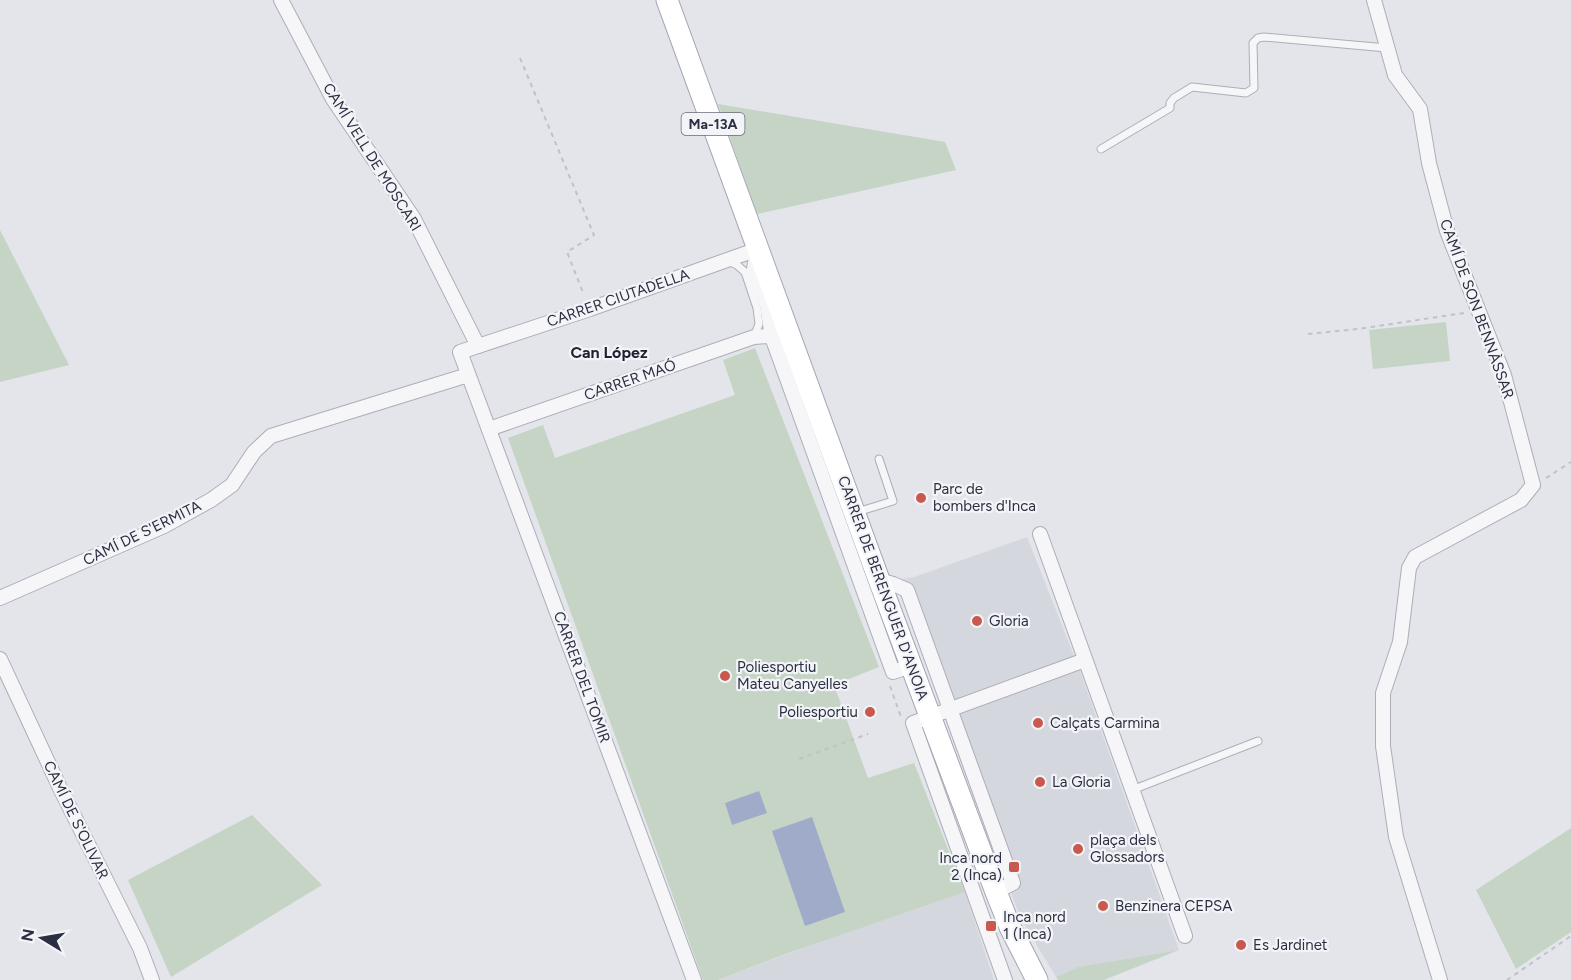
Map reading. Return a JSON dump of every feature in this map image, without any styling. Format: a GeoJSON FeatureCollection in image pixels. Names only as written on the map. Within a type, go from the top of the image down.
{"type":"FeatureCollection","features":[{"type":"Feature","properties":{"kind":"main road","name":"Ma-13A"},"geometry":{"type":"LineString","coordinates":[[667,0],[758,249]]}},
{"type":"Feature","properties":{"kind":"main road","name":"CARRER DE BERENGUER D'ANOIA"},"geometry":{"type":"LineString","coordinates":[[758,249],[996,892],[1010,927],[1037,980]]}},
{"type":"Feature","properties":{"kind":"street","name":"CAMÍ VELL DE MOSCARI"},"geometry":{"type":"LineString","coordinates":[[281,0],[333,99],[414,219],[478,346]]}},
{"type":"Feature","properties":{"kind":"street","name":"CAMÍ DE SON BENNÀSSAR"},"geometry":{"type":"LineString","coordinates":[[1374,0],[1395,75],[1420,109],[1429,163],[1447,231],[1504,375],[1533,485]]}},
{"type":"Feature","properties":{"kind":"street","name":"CARRER CIUTADELLA"},"geometry":{"type":"LineString","coordinates":[[478,346],[758,249]]}},
{"type":"Feature","properties":{"kind":"street"},"geometry":{"type":"LineString","coordinates":[[758,249],[754,269],[767,305],[772,337],[893,672],[911,666]]}},
{"type":"Feature","properties":{"kind":"street","name":"CARRER MAÓ"},"geometry":{"type":"LineString","coordinates":[[489,429],[754,337],[772,337]]}},
{"type":"Feature","properties":{"kind":"street","name":"CARRER DEL TOMIR"},"geometry":{"type":"LineString","coordinates":[[478,346],[460,351],[468,375],[694,980]]}},
{"type":"Feature","properties":{"kind":"street","name":"CAMÍ DE S'ERMITA"},"geometry":{"type":"LineString","coordinates":[[0,598],[165,526],[211,500],[232,485],[254,452],[271,436],[468,375]]}},
{"type":"Feature","properties":{"kind":"street"},"geometry":{"type":"LineString","coordinates":[[1440,980],[1395,837],[1383,746],[1383,693],[1400,642],[1409,568],[1415,557],[1521,500],[1533,485]]}},
{"type":"Feature","properties":{"kind":"street"},"geometry":{"type":"LineString","coordinates":[[1040,534],[1185,936]]}},
{"type":"Feature","properties":{"kind":"street"},"geometry":{"type":"LineString","coordinates":[[879,580],[907,590],[1013,883],[996,892]]}},
{"type":"Feature","properties":{"kind":"street","name":"CAMÍ DE S'OLIVAR"},"geometry":{"type":"LineString","coordinates":[[0,659],[60,788],[140,948],[152,980]]}},
{"type":"Feature","properties":{"kind":"street"},"geometry":{"type":"LineString","coordinates":[[1005,980],[913,723],[1085,660]]}},
{"type":"Feature","properties":{"kind":"lane"},"geometry":{"type":"LineString","coordinates":[[1101,149],[1170,108],[1174,98],[1192,87],[1246,93],[1251,91],[1254,88],[1253,43],[1258,38],[1282,38],[1387,48]]}},
{"type":"Feature","properties":{"kind":"lane"},"geometry":{"type":"LineString","coordinates":[[726,260],[745,272],[757,308],[759,324],[754,337]]}},
{"type":"Feature","properties":{"kind":"lane"},"geometry":{"type":"LineString","coordinates":[[855,513],[893,501],[879,459]]}},
{"type":"Feature","properties":{"kind":"lane"},"geometry":{"type":"LineString","coordinates":[[1132,790],[1258,741]]}},
{"type":"Feature","properties":{"kind":"path"},"geometry":{"type":"LineString","coordinates":[[520,58],[594,235],[567,252],[590,309]]}},
{"type":"Feature","properties":{"kind":"path"},"geometry":{"type":"LineString","coordinates":[[1308,334],[1479,311]]}},
{"type":"Feature","properties":{"kind":"path"},"geometry":{"type":"LineString","coordinates":[[1533,485],[1571,462]]}},
{"type":"Feature","properties":{"kind":"path"},"geometry":{"type":"LineString","coordinates":[[887,679],[903,724]]}},
{"type":"Feature","properties":{"kind":"path"},"geometry":{"type":"LineString","coordinates":[[799,759],[868,734]]}},
{"type":"Feature","properties":{"kind":"path"},"geometry":{"type":"LineString","coordinates":[[1507,980],[1571,936]]}},
{"type":"Feature","properties":{"kind":"shaded area"},"geometry":{"type":"Polygon","coordinates":[[[1027,537],[1080,671],[1179,950],[1078,967],[1056,977],[1020,917],[896,580],[914,577],[1027,537]]]}},
{"type":"Feature","properties":{"kind":"shaded area"},"geometry":{"type":"Polygon","coordinates":[[[965,892],[994,980],[718,980],[832,937],[965,892]]]}},
{"type":"Feature","properties":{"kind":"green space"},"geometry":{"type":"Polygon","coordinates":[[[718,104],[945,142],[956,170],[757,214],[718,104]]]}},
{"type":"Feature","properties":{"kind":"green space"},"geometry":{"type":"Polygon","coordinates":[[[0,230],[69,365],[0,382],[0,230]]]}},
{"type":"Feature","properties":{"kind":"green space"},"geometry":{"type":"Polygon","coordinates":[[[1446,322],[1450,361],[1373,369],[1369,330],[1446,322]]]}},
{"type":"Feature","properties":{"kind":"green space","name":"Poliesportiu Mateu Canyelles"},"geometry":{"type":"Polygon","coordinates":[[[755,348],[879,667],[834,685],[868,778],[914,763],[965,892],[791,952],[718,980],[703,980],[508,438],[543,425],[555,458],[735,395],[723,360],[755,348]]]}},
{"type":"Feature","properties":{"kind":"green space"},"geometry":{"type":"Polygon","coordinates":[[[252,815],[322,885],[171,977],[128,880],[252,815]]]}},
{"type":"Feature","properties":{"kind":"green space"},"geometry":{"type":"Polygon","coordinates":[[[1571,828],[1571,932],[1516,969],[1476,890],[1571,828]]]}},
{"type":"Feature","properties":{"kind":"green space"},"geometry":{"type":"Polygon","coordinates":[[[1179,950],[1104,980],[1058,980],[1056,977],[1078,967],[1179,950]]]}},
{"type":"Feature","properties":{"kind":"water"},"geometry":{"type":"Polygon","coordinates":[[[759,791],[767,813],[732,825],[725,803],[759,791]]]}},
{"type":"Feature","properties":{"kind":"water"},"geometry":{"type":"Polygon","coordinates":[[[812,817],[845,912],[805,926],[772,831],[812,817]]]}},
{"type":"Feature","properties":{"kind":"place","name":"Parc de bombers d'Inca"},"geometry":{"type":"Point","coordinates":[921,498]}},
{"type":"Feature","properties":{"kind":"place","name":"Gloria"},"geometry":{"type":"Point","coordinates":[977,621]}},
{"type":"Feature","properties":{"kind":"place","name":"Poliesportiu Mateu Canyelles"},"geometry":{"type":"Point","coordinates":[725,676]}},
{"type":"Feature","properties":{"kind":"place","name":"Poliesportiu"},"geometry":{"type":"Point","coordinates":[870,712]}},
{"type":"Feature","properties":{"kind":"place","name":"Calçats Carmina"},"geometry":{"type":"Point","coordinates":[1038,723]}},
{"type":"Feature","properties":{"kind":"place","name":"La Gloria"},"geometry":{"type":"Point","coordinates":[1040,782]}},
{"type":"Feature","properties":{"kind":"place","name":"plaça dels Glossadors"},"geometry":{"type":"Point","coordinates":[1078,849]}},
{"type":"Feature","properties":{"kind":"place","name":"Inca nord 2 (Inca)"},"geometry":{"type":"Point","coordinates":[1014,867]}},
{"type":"Feature","properties":{"kind":"place","name":"Benzinera CEPSA"},"geometry":{"type":"Point","coordinates":[1103,906]}},
{"type":"Feature","properties":{"kind":"place","name":"Inca nord 1 (Inca)"},"geometry":{"type":"Point","coordinates":[991,926]}},
{"type":"Feature","properties":{"kind":"place","name":"Es Jardinet"},"geometry":{"type":"Point","coordinates":[1241,945]}},
{"type":"Feature","properties":{"kind":"district","name":"Can López"},"geometry":{"type":"Point","coordinates":[609,352]}}]}
